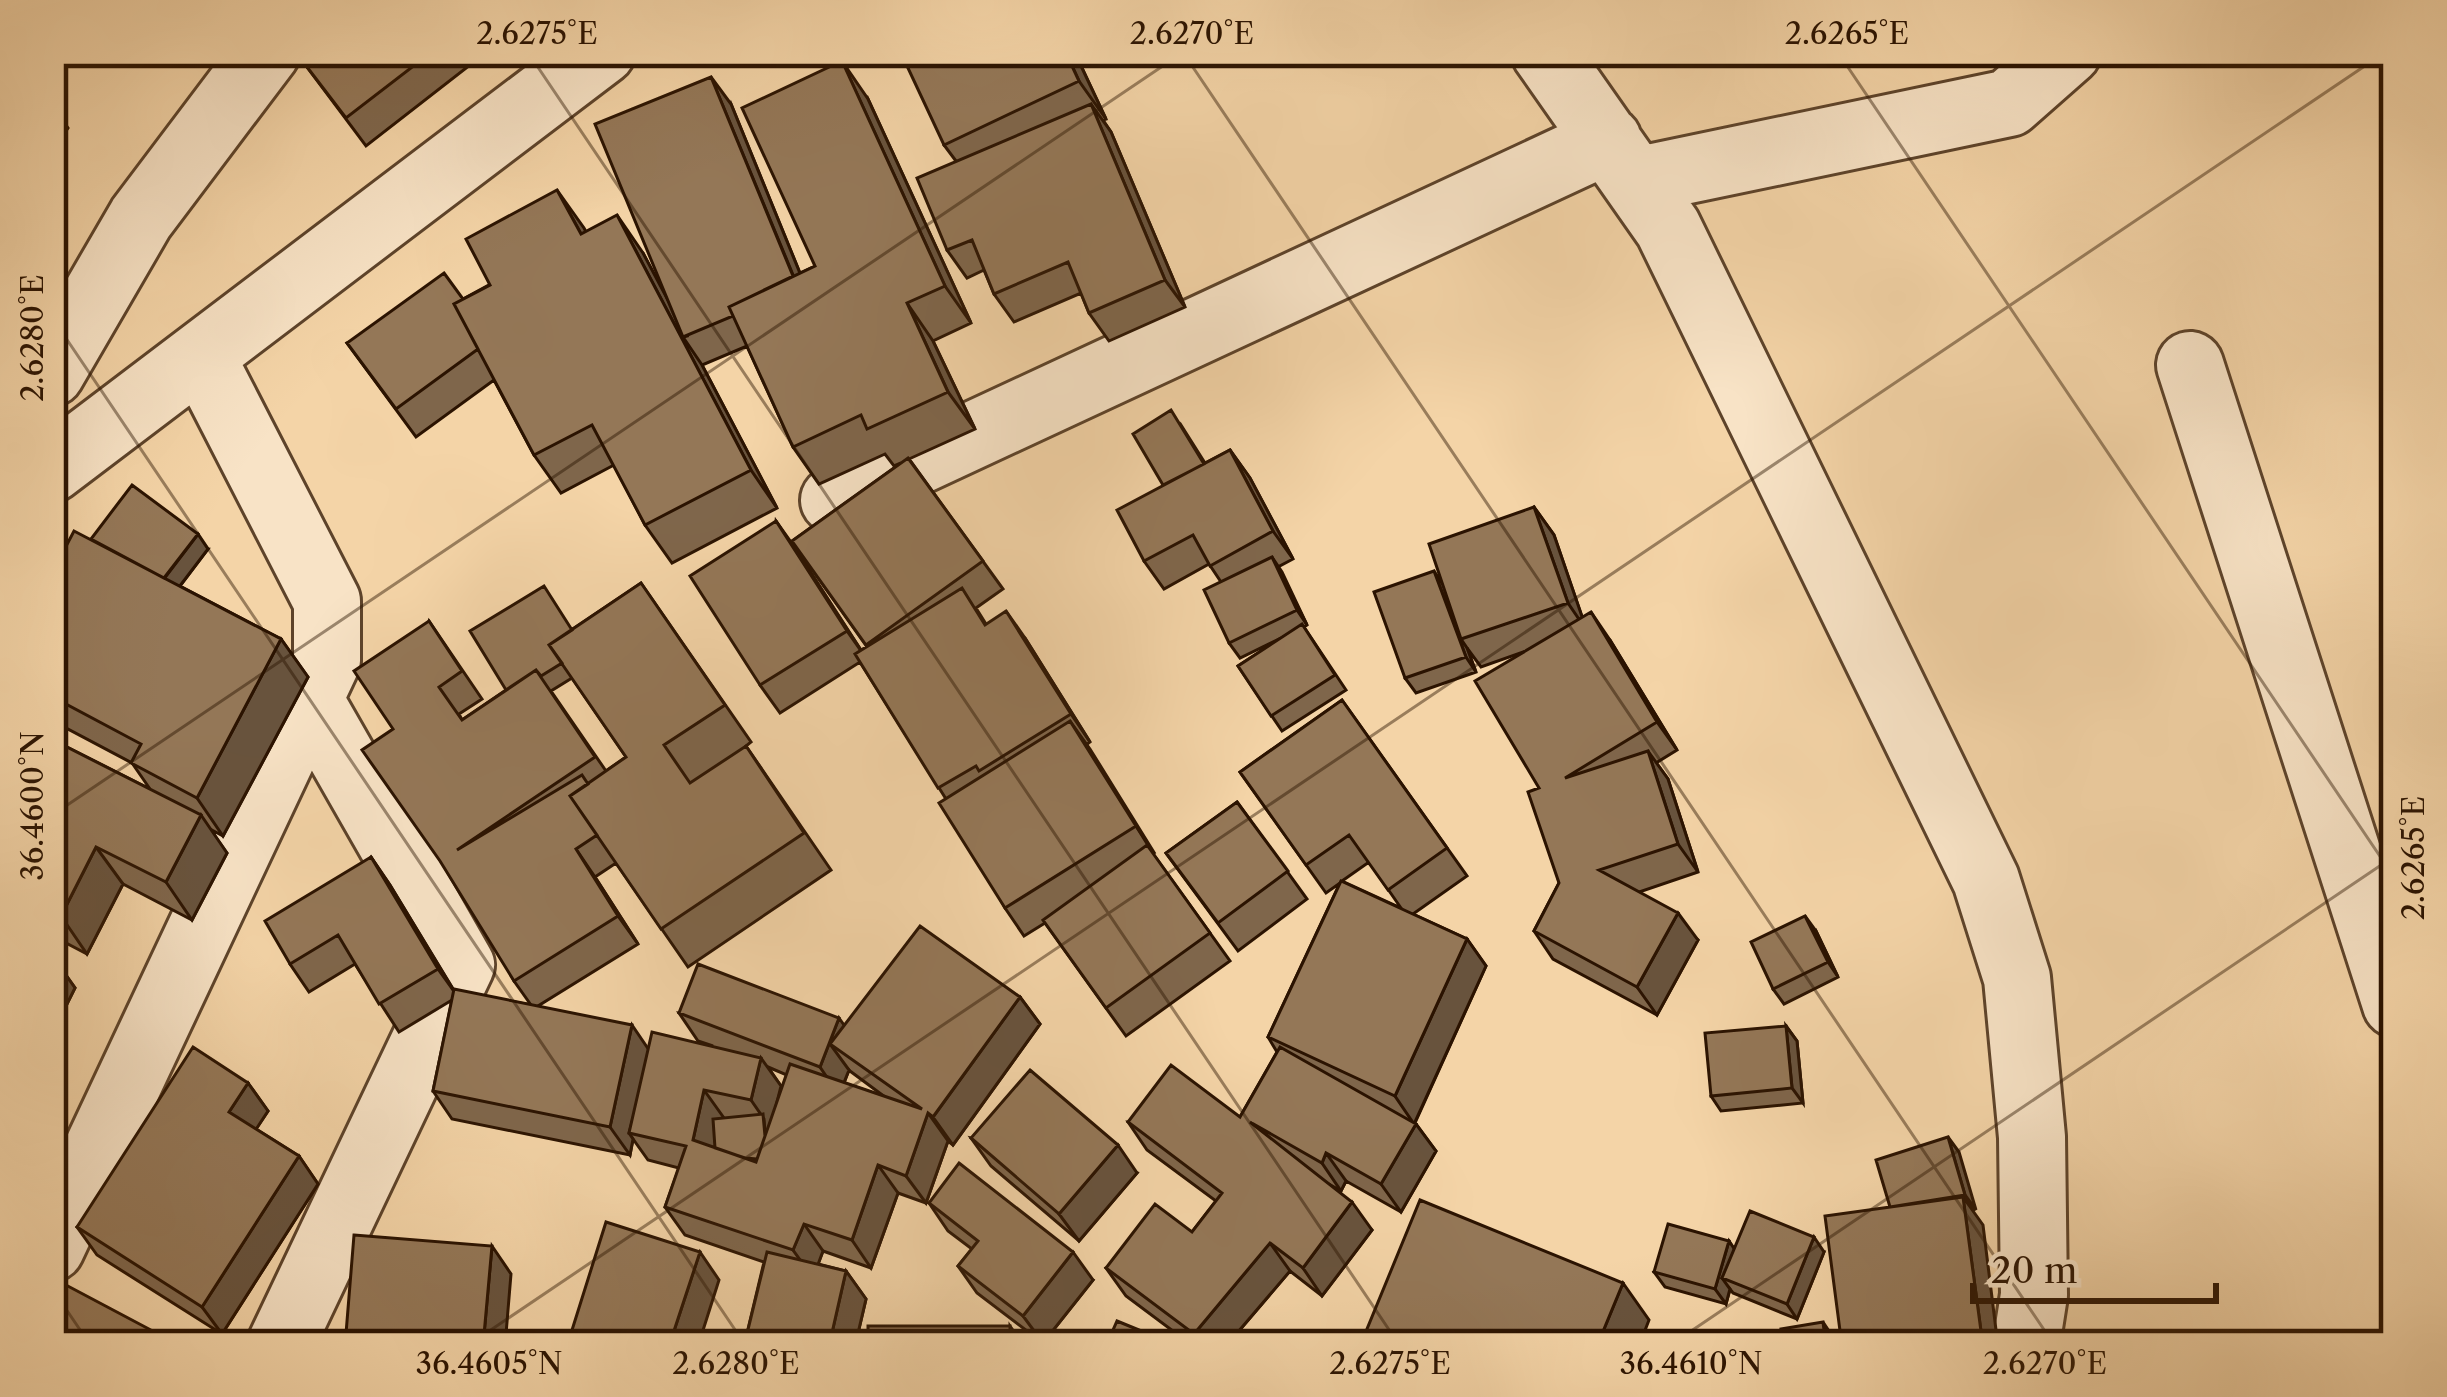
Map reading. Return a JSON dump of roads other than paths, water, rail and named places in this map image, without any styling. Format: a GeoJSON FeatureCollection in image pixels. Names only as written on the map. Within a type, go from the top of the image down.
{"type":"FeatureCollection","features":[{"type":"Feature","properties":{"kind":"street"},"geometry":{"type":"LineString","coordinates":[[51,373],[141,218],[267,51]]}},
{"type":"Feature","properties":{"kind":"street"},"geometry":{"type":"LineString","coordinates":[[51,469],[602,51]]}},
{"type":"Feature","properties":{"kind":"street"},"geometry":{"type":"LineString","coordinates":[[1544,51],[1678,249],[1986,880],[2017,978],[2032,1137],[2034,1295],[2026,1346]]}},
{"type":"Feature","properties":{"kind":"street"},"geometry":{"type":"LineString","coordinates":[[834,500],[1621,160],[2010,77],[2068,51]]}},
{"type":"Feature","properties":{"kind":"street"},"geometry":{"type":"LineString","coordinates":[[51,1248],[327,661],[327,601],[201,356]]}},
{"type":"Feature","properties":{"kind":"street"},"geometry":{"type":"LineString","coordinates":[[2190,365],[2396,1004]]}},
{"type":"Feature","properties":{"kind":"street"},"geometry":{"type":"LineString","coordinates":[[280,1346],[461,965],[309,699]]}}]}
